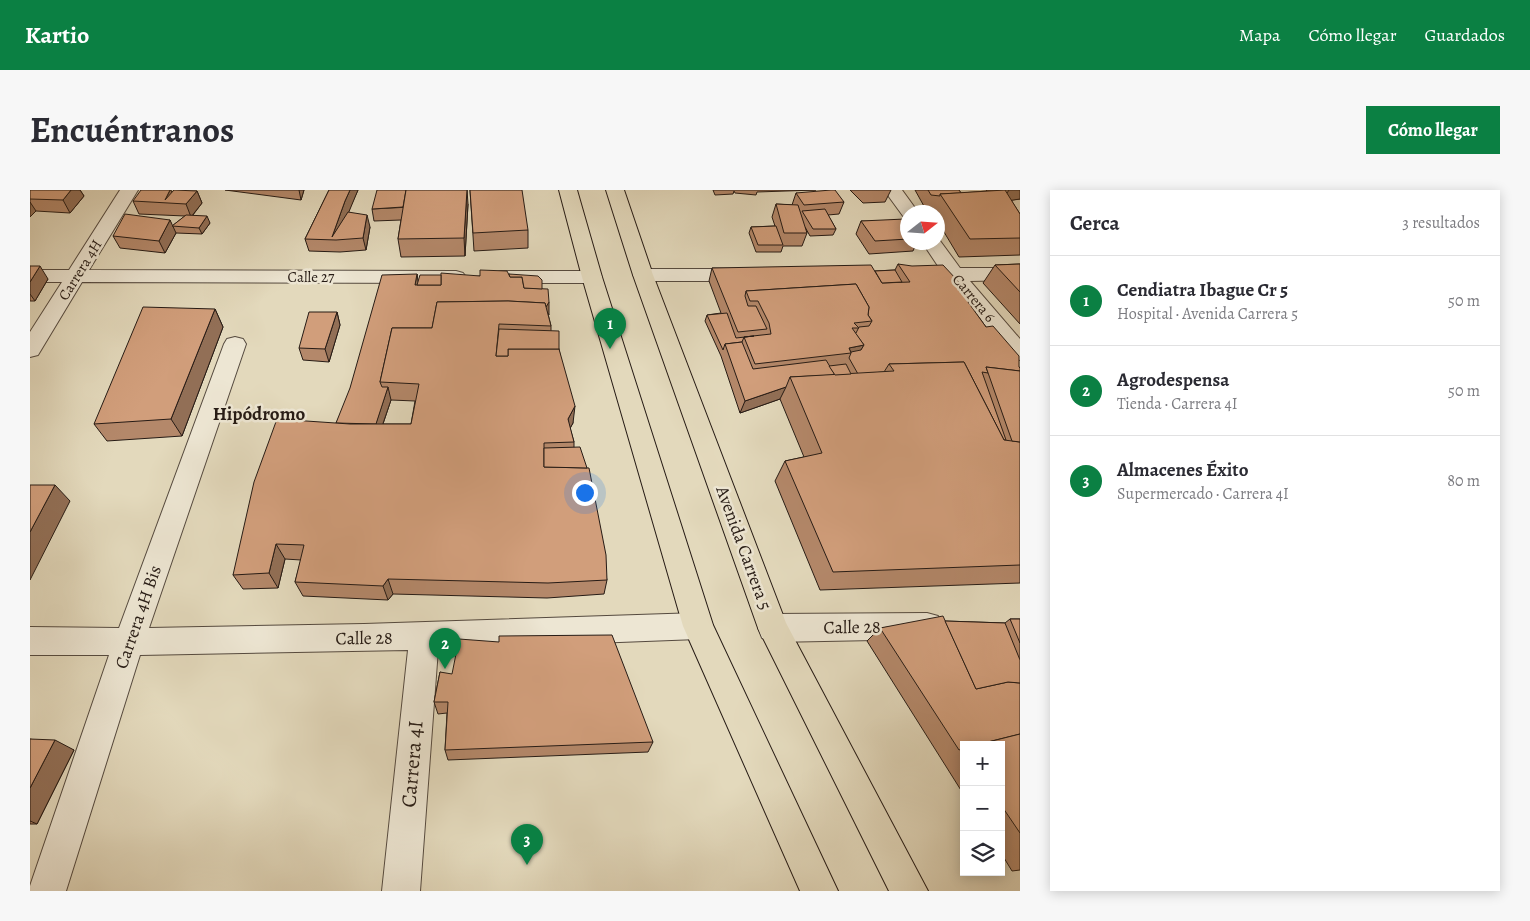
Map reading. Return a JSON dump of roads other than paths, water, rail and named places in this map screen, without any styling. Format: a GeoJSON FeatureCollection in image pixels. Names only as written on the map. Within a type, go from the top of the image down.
{"type":"FeatureCollection","features":[{"type":"Feature","properties":{"kind":"main road"},"geometry":{"type":"LineString","coordinates":[[568,190],[592,277],[698,626],[819,891]]}},
{"type":"Feature","properties":{"kind":"main road","name":"Avenida Carrera 5"},"geometry":{"type":"LineString","coordinates":[[615,190],[643,275],[773,628],[909,891]]}},
{"type":"Feature","properties":{"kind":"street","name":"Carrera 4H"},"geometry":{"type":"LineString","coordinates":[[30,350],[129,190]]}},
{"type":"Feature","properties":{"kind":"street"},"geometry":{"type":"LineString","coordinates":[[893,190],[904,205]]}},
{"type":"Feature","properties":{"kind":"street","name":"Carrera 6"},"geometry":{"type":"LineString","coordinates":[[937,250],[954,274],[1020,353]]}},
{"type":"Feature","properties":{"kind":"street"},"geometry":{"type":"LineString","coordinates":[[896,275],[1020,274]]}},
{"type":"Feature","properties":{"kind":"street"},"geometry":{"type":"LineString","coordinates":[[643,275],[769,275]]}},
{"type":"Feature","properties":{"kind":"street","name":"Calle 27"},"geometry":{"type":"LineString","coordinates":[[30,276],[592,277]]}},
{"type":"Feature","properties":{"kind":"street","name":"Carrera 4H Bis"},"geometry":{"type":"LineString","coordinates":[[47,891],[129,642],[235,344]]}},
{"type":"Feature","properties":{"kind":"street","name":"Calle 28"},"geometry":{"type":"LineString","coordinates":[[30,641],[129,642],[424,637],[698,626]]}},
{"type":"Feature","properties":{"kind":"street","name":"Calle 28"},"geometry":{"type":"LineString","coordinates":[[773,628],[951,626]]}},
{"type":"Feature","properties":{"kind":"street","name":"Carrera 4I"},"geometry":{"type":"LineString","coordinates":[[401,891],[424,637]]}},
{"type":"Feature","properties":{"kind":"place","name":"Cendiatra Ibague Cr 5"},"geometry":{"type":"Point","coordinates":[610,349]}},
{"type":"Feature","properties":{"kind":"place","name":"Agrodespensa"},"geometry":{"type":"Point","coordinates":[445,669]}},
{"type":"Feature","properties":{"kind":"place","name":"Almacenes Éxito"},"geometry":{"type":"Point","coordinates":[527,865]}},
{"type":"Feature","properties":{"kind":"district","name":"Hipódromo"},"geometry":{"type":"Point","coordinates":[259,413]}}]}
